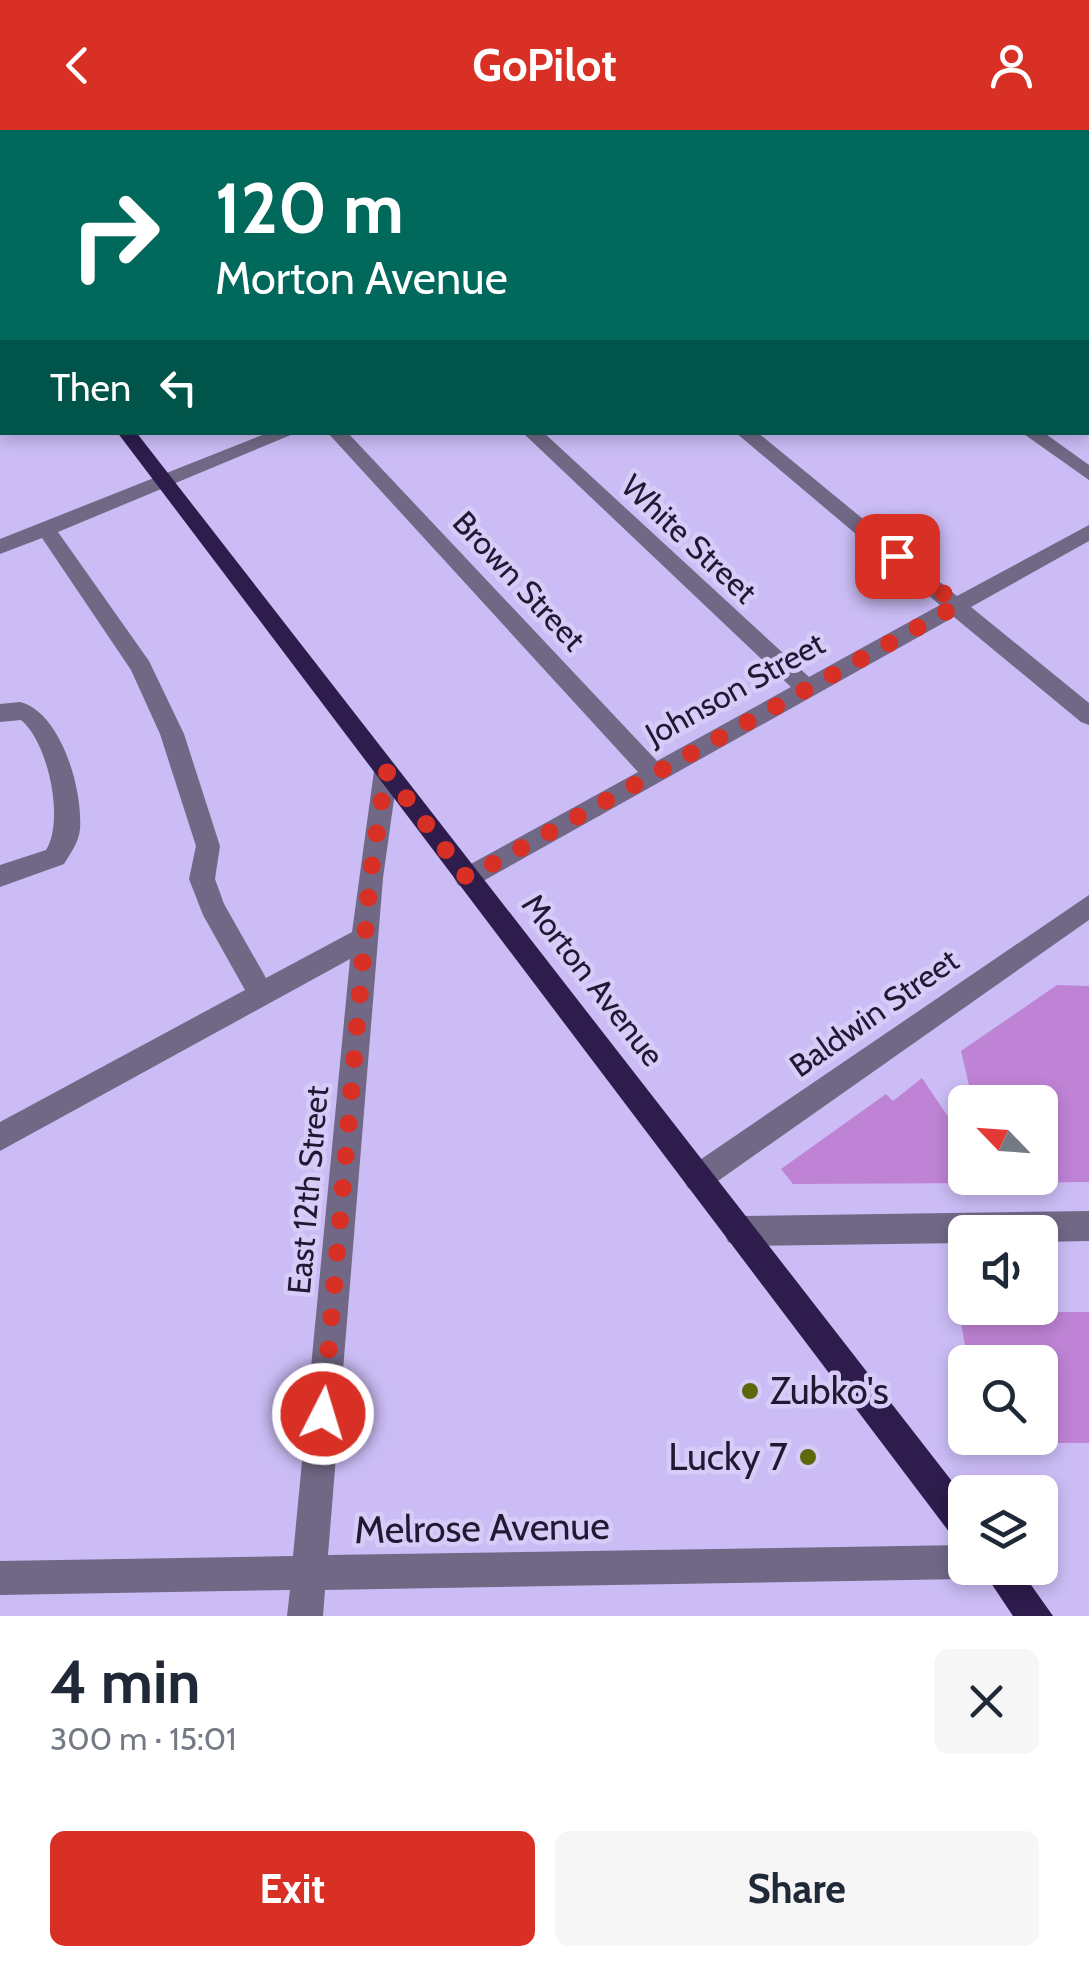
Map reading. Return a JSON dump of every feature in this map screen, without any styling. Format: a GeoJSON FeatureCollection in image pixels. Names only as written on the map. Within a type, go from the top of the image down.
{"type":"FeatureCollection","features":[{"type":"Feature","properties":{"kind":"main road","name":"Morton Avenue"},"geometry":{"type":"LineString","coordinates":[[128,435],[948,1503]]}},
{"type":"Feature","properties":{"kind":"main road"},"geometry":{"type":"LineString","coordinates":[[1011,1585],[1035,1616]]}},
{"type":"Feature","properties":{"kind":"street"},"geometry":{"type":"LineString","coordinates":[[1,544],[282,435]]}},
{"type":"Feature","properties":{"kind":"street","name":"Brown Street"},"geometry":{"type":"LineString","coordinates":[[339,435],[654,774]]}},
{"type":"Feature","properties":{"kind":"street","name":"White Street"},"geometry":{"type":"LineString","coordinates":[[533,435],[807,689]]}},
{"type":"Feature","properties":{"kind":"street"},"geometry":{"type":"LineString","coordinates":[[748,435],[1089,716]]}},
{"type":"Feature","properties":{"kind":"street"},"geometry":{"type":"LineString","coordinates":[[1034,435],[1089,474]]}},
{"type":"Feature","properties":{"kind":"street"},"geometry":{"type":"LineString","coordinates":[[46,529],[141,667],[172,734],[208,846],[202,879],[212,906],[261,994]]}},
{"type":"Feature","properties":{"kind":"street","name":"Johnson Street"},"geometry":{"type":"LineString","coordinates":[[467,878],[1089,532]]}},
{"type":"Feature","properties":{"kind":"street"},"geometry":{"type":"LineString","coordinates":[[0,713],[14,710],[32,715],[45,730],[58,769],[68,832],[56,857],[0,876]]}},
{"type":"Feature","properties":{"kind":"street","name":"East 12th Street"},"geometry":{"type":"LineString","coordinates":[[305,1616],[365,938],[386,771]]}},
{"type":"Feature","properties":{"kind":"street","name":"Baldwin Street"},"geometry":{"type":"LineString","coordinates":[[698,1178],[1089,906]]}},
{"type":"Feature","properties":{"kind":"street"},"geometry":{"type":"LineString","coordinates":[[0,1137],[365,938]]}},
{"type":"Feature","properties":{"kind":"street"},"geometry":{"type":"LineString","coordinates":[[739,1231],[1089,1226]]}},
{"type":"Feature","properties":{"kind":"street","name":"Melrose Avenue"},"geometry":{"type":"LineString","coordinates":[[0,1578],[948,1562]]}},
{"type":"Feature","properties":{"kind":"building"},"geometry":{"type":"Polygon","coordinates":[[[1057,985],[1089,986],[1089,1182],[1058,1182],[1058,1085],[969,1085],[961,1051],[1057,985]]]}},
{"type":"Feature","properties":{"kind":"building"},"geometry":{"type":"Polygon","coordinates":[[[922,1078],[948,1117],[948,1183],[793,1184],[781,1169],[886,1094],[893,1101],[922,1078]]]}},
{"type":"Feature","properties":{"kind":"building"},"geometry":{"type":"Polygon","coordinates":[[[1058,1312],[1089,1312],[1089,1443],[1058,1443],[1058,1345],[965,1345],[961,1325],[1058,1325],[1058,1312]]]}},
{"type":"Feature","properties":{"kind":"place","name":"Zubko's"},"geometry":{"type":"Point","coordinates":[750,1391]}},
{"type":"Feature","properties":{"kind":"place","name":"Lucky 7"},"geometry":{"type":"Point","coordinates":[808,1457]}},
{"type":"Feature","properties":{"kind":"route"},"geometry":{"type":"LineString","coordinates":[[323,1414],[370,878],[386,771],[467,878],[958,605],[897,556]]}}]}
